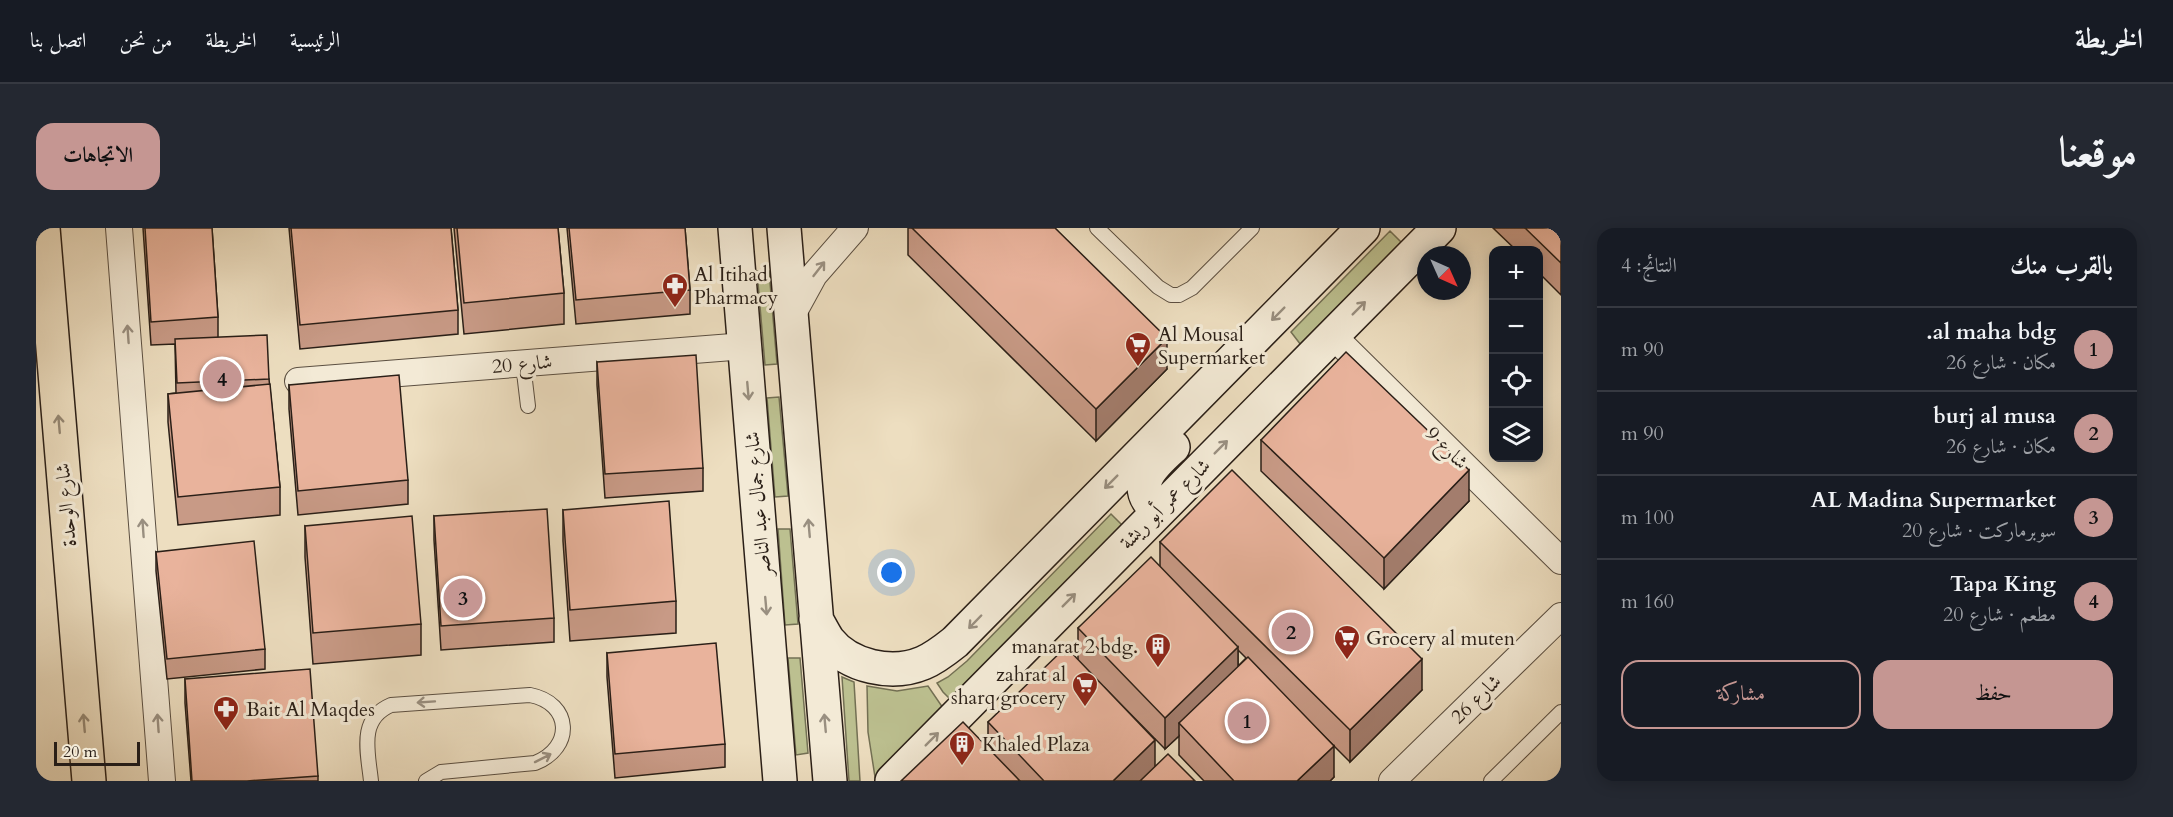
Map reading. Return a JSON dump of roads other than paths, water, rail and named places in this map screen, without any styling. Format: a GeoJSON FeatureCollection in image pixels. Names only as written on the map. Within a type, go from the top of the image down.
{"type":"FeatureCollection","features":[{"type":"Feature","properties":{"kind":"highway","name":"شارع الوحدة"},"geometry":{"type":"LineString","coordinates":[[43,228],[91,779]]}},
{"type":"Feature","properties":{"kind":"street"},"geometry":{"type":"LineString","coordinates":[[120,228],[162,781]]}},
{"type":"Feature","properties":{"kind":"street","name":"شارع جمال عبد الناصر"},"geometry":{"type":"LineString","coordinates":[[735,228],[780,781]]}},
{"type":"Feature","properties":{"kind":"street"},"geometry":{"type":"LineString","coordinates":[[784,228],[830,781]]}},
{"type":"Feature","properties":{"kind":"street"},"geometry":{"type":"LineString","coordinates":[[791,316],[814,274],[855,228]]}},
{"type":"Feature","properties":{"kind":"street"},"geometry":{"type":"LineString","coordinates":[[816,619],[829,640],[843,654],[863,664],[882,669],[902,669],[921,664],[939,655],[955,642],[1364,228]]}},
{"type":"Feature","properties":{"kind":"street","name":"شارع عمر أبو ريشة"},"geometry":{"type":"LineString","coordinates":[[892,781],[1439,228]]}},
{"type":"Feature","properties":{"kind":"street","name":"شارع 9"},"geometry":{"type":"LineString","coordinates":[[1332,335],[1561,561]]}},
{"type":"Feature","properties":{"kind":"street","name":"شارع 20"},"geometry":{"type":"LineString","coordinates":[[298,381],[745,346]]}},
{"type":"Feature","properties":{"kind":"street"},"geometry":{"type":"LineString","coordinates":[[1158,511],[1145,495],[1144,484],[1147,475],[1153,466],[1234,389],[1246,369],[1248,357],[1246,346]]}},
{"type":"Feature","properties":{"kind":"street","name":"شارع 26"},"geometry":{"type":"LineString","coordinates":[[1392,781],[1561,616]]}},
{"type":"Feature","properties":{"kind":"lane"},"geometry":{"type":"LineString","coordinates":[[1096,228],[1158,287],[1171,295],[1179,296],[1192,288],[1252,228]]}},
{"type":"Feature","properties":{"kind":"lane"},"geometry":{"type":"LineString","coordinates":[[523,364],[528,406]]}},
{"type":"Feature","properties":{"kind":"lane"},"geometry":{"type":"LineString","coordinates":[[371,781],[367,744],[370,724],[382,709],[391,705],[530,694],[542,697],[553,704],[560,714],[563,726],[562,739],[556,750],[547,758],[535,763],[441,772],[426,781]]}},
{"type":"Feature","properties":{"kind":"lane"},"geometry":{"type":"LineString","coordinates":[[1491,781],[1561,712]]}},
{"type":"Feature","properties":{"kind":"place","name":"Al Itihad Pharmacy"},"geometry":{"type":"Point","coordinates":[675,309]}},
{"type":"Feature","properties":{"kind":"place","name":"Al Mousal Supermarket"},"geometry":{"type":"Point","coordinates":[1138,368]}},
{"type":"Feature","properties":{"kind":"place","name":"Tapa King"},"geometry":{"type":"Point","coordinates":[222,379]}},
{"type":"Feature","properties":{"kind":"place","name":"AL Madina Supermarket"},"geometry":{"type":"Point","coordinates":[463,598]}},
{"type":"Feature","properties":{"kind":"place","name":"burj al musa"},"geometry":{"type":"Point","coordinates":[1291,632]}},
{"type":"Feature","properties":{"kind":"place","name":"Grocery al muten"},"geometry":{"type":"Point","coordinates":[1347,661]}},
{"type":"Feature","properties":{"kind":"place","name":"manarat 2 bdg."},"geometry":{"type":"Point","coordinates":[1158,669]}},
{"type":"Feature","properties":{"kind":"place","name":"zahrat al sharq grocery"},"geometry":{"type":"Point","coordinates":[1085,708]}},
{"type":"Feature","properties":{"kind":"place","name":"al maha bdg."},"geometry":{"type":"Point","coordinates":[1247,721]}},
{"type":"Feature","properties":{"kind":"place","name":"Bait Al Maqdes"},"geometry":{"type":"Point","coordinates":[226,732]}},
{"type":"Feature","properties":{"kind":"place","name":"Khaled Plaza"},"geometry":{"type":"Point","coordinates":[962,767]}}]}
